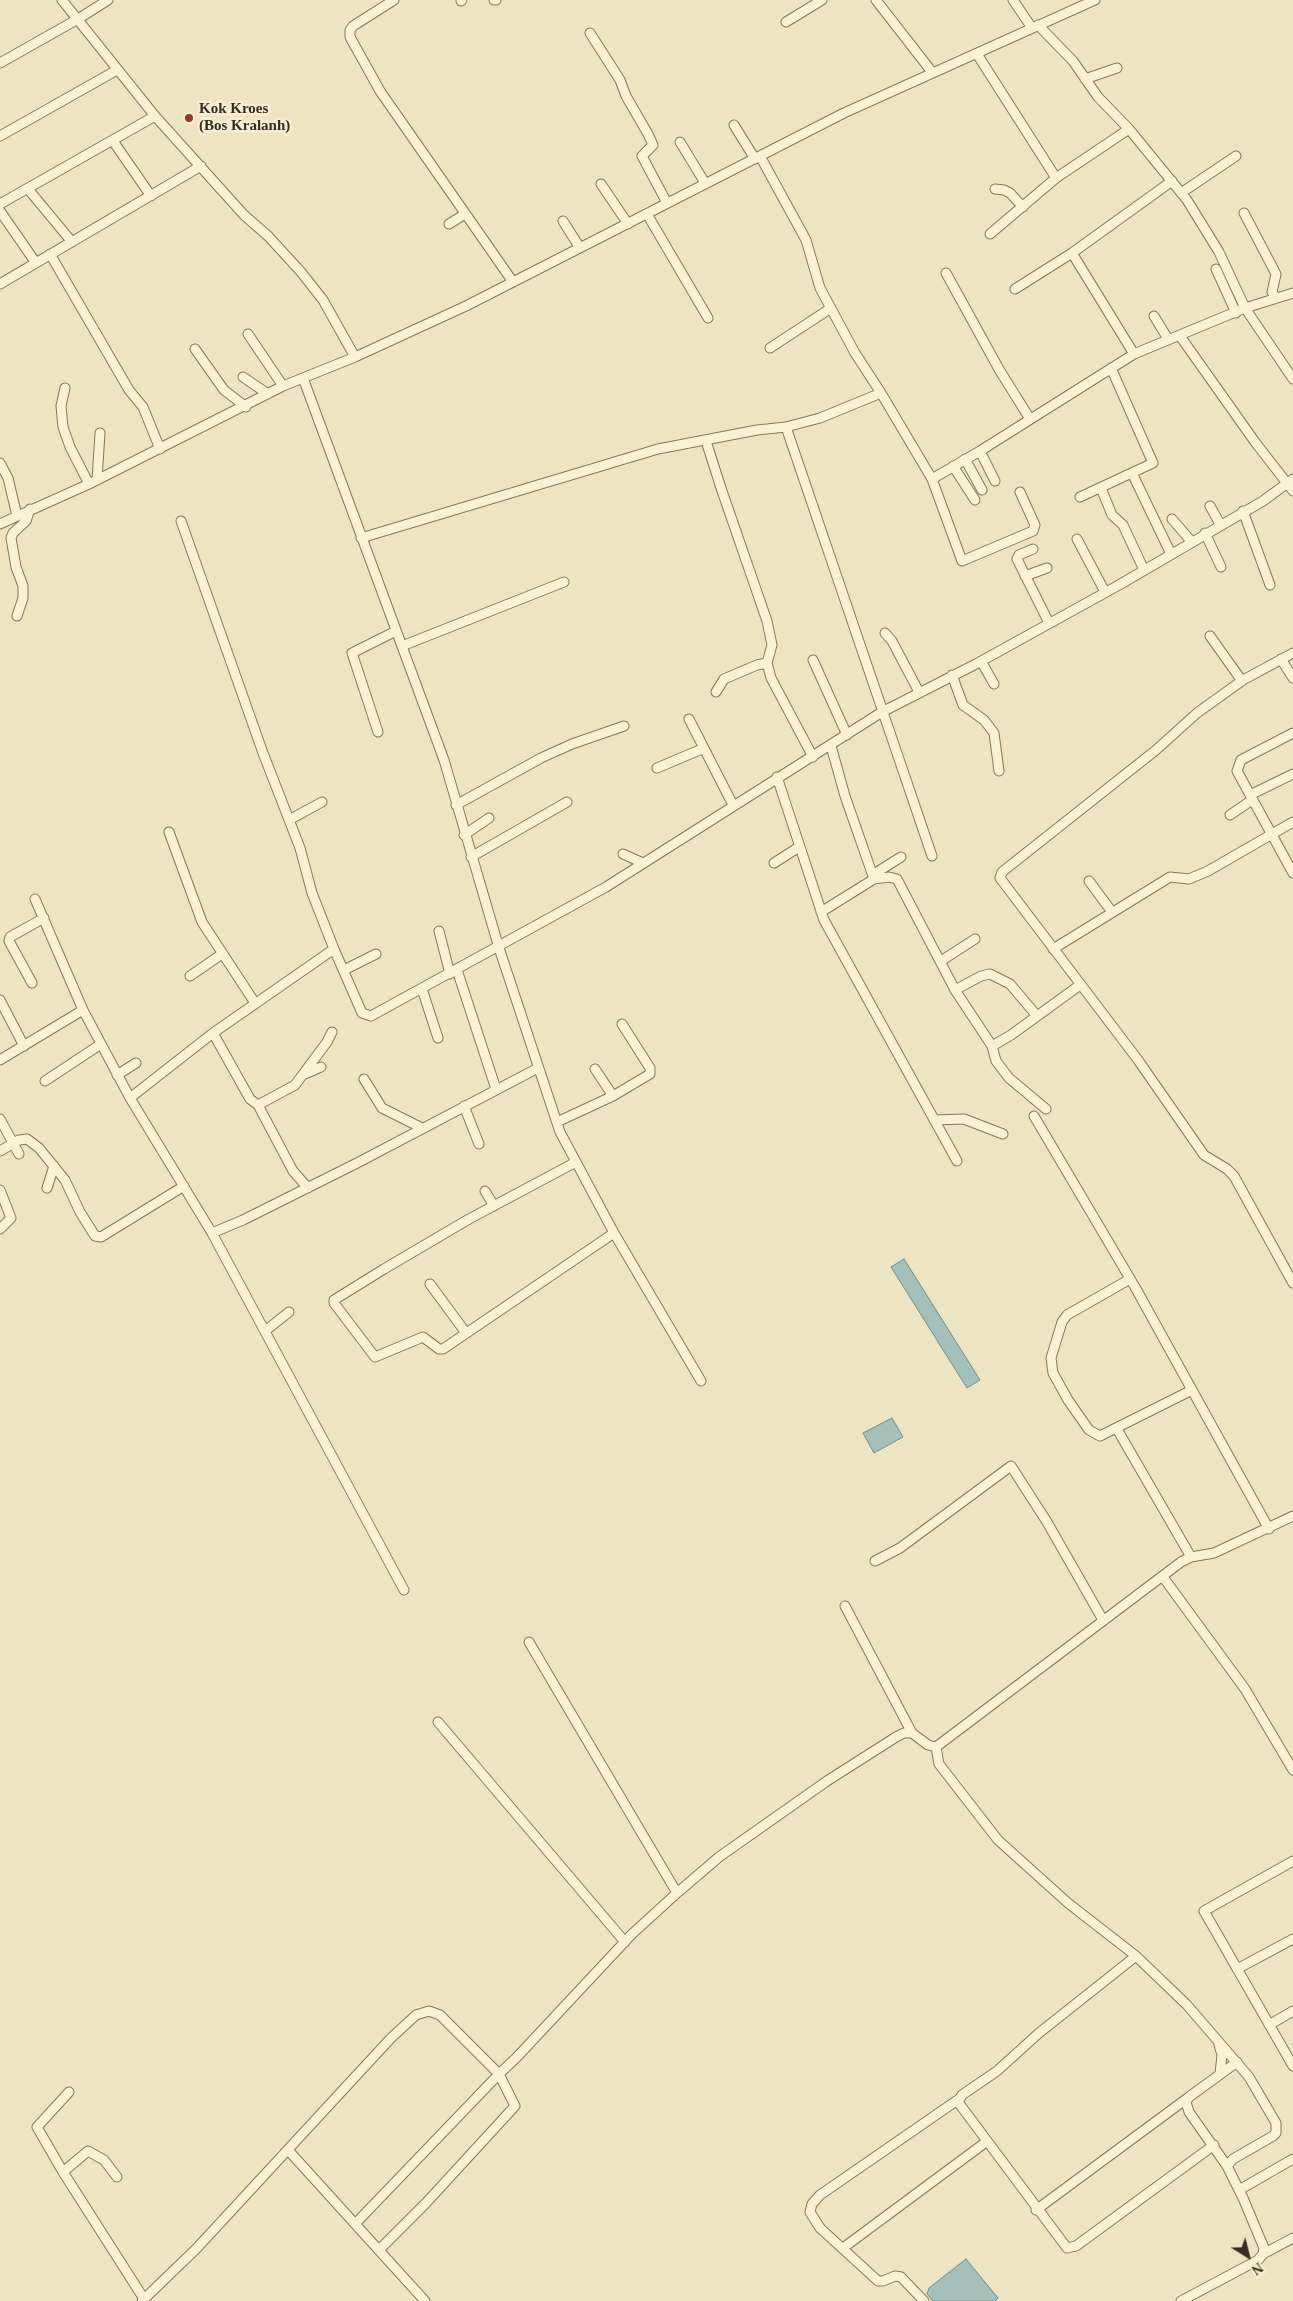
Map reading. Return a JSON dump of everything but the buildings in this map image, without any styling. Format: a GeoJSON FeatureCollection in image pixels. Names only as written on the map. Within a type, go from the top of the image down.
{"type":"FeatureCollection","features":[{"type":"Feature","properties":{"kind":"street"},"geometry":{"type":"LineString","coordinates":[[62,0],[154,116],[244,215],[268,236],[302,272],[323,300],[355,357]]}},
{"type":"Feature","properties":{"kind":"street"},"geometry":{"type":"LineString","coordinates":[[0,63],[108,0]]}},
{"type":"Feature","properties":{"kind":"street"},"geometry":{"type":"LineString","coordinates":[[394,0],[353,26],[350,30],[350,37],[380,91],[513,282]]}},
{"type":"Feature","properties":{"kind":"street"},"geometry":{"type":"LineString","coordinates":[[876,0],[932,72]]}},
{"type":"Feature","properties":{"kind":"street"},"geometry":{"type":"LineString","coordinates":[[1013,0],[1035,27],[1073,62],[1098,98],[1129,129],[1181,193],[1219,252],[1245,308],[1293,379]]}},
{"type":"Feature","properties":{"kind":"street"},"geometry":{"type":"LineString","coordinates":[[0,524],[93,482],[246,407],[283,386],[355,357],[513,282],[844,112],[1095,0]]}},
{"type":"Feature","properties":{"kind":"street"},"geometry":{"type":"LineString","coordinates":[[786,22],[818,1]]}},
{"type":"Feature","properties":{"kind":"street"},"geometry":{"type":"LineString","coordinates":[[590,33],[620,80],[626,96],[648,134],[652,145],[642,156],[667,203]]}},
{"type":"Feature","properties":{"kind":"street"},"geometry":{"type":"LineString","coordinates":[[977,54],[1056,178]]}},
{"type":"Feature","properties":{"kind":"street"},"geometry":{"type":"LineString","coordinates":[[1085,79],[1117,68]]}},
{"type":"Feature","properties":{"kind":"street"},"geometry":{"type":"LineString","coordinates":[[0,136],[117,70]]}},
{"type":"Feature","properties":{"kind":"street"},"geometry":{"type":"LineString","coordinates":[[0,204],[114,141],[154,116]]}},
{"type":"Feature","properties":{"kind":"street"},"geometry":{"type":"LineString","coordinates":[[734,126],[757,157],[806,240],[820,288],[855,353],[882,393],[932,479],[962,561],[1033,531],[1035,525],[1020,492]]}},
{"type":"Feature","properties":{"kind":"street"},"geometry":{"type":"LineString","coordinates":[[990,234],[1056,178],[1129,129]]}},
{"type":"Feature","properties":{"kind":"street"},"geometry":{"type":"LineString","coordinates":[[114,141],[151,196]]}},
{"type":"Feature","properties":{"kind":"street"},"geometry":{"type":"LineString","coordinates":[[680,142],[705,183]]}},
{"type":"Feature","properties":{"kind":"street"},"geometry":{"type":"LineString","coordinates":[[1181,193],[1236,156]]}},
{"type":"Feature","properties":{"kind":"street"},"geometry":{"type":"LineString","coordinates":[[0,284],[201,166]]}},
{"type":"Feature","properties":{"kind":"street"},"geometry":{"type":"LineString","coordinates":[[1015,289],[1072,253],[1172,181]]}},
{"type":"Feature","properties":{"kind":"street"},"geometry":{"type":"LineString","coordinates":[[601,184],[628,224]]}},
{"type":"Feature","properties":{"kind":"street"},"geometry":{"type":"LineString","coordinates":[[28,189],[72,242]]}},
{"type":"Feature","properties":{"kind":"street"},"geometry":{"type":"LineString","coordinates":[[995,189],[1010,193],[1023,207]]}},
{"type":"Feature","properties":{"kind":"street"},"geometry":{"type":"LineString","coordinates":[[0,211],[36,263]]}},
{"type":"Feature","properties":{"kind":"street"},"geometry":{"type":"LineString","coordinates":[[1244,213],[1276,274],[1272,292],[1276,298]]}},
{"type":"Feature","properties":{"kind":"street"},"geometry":{"type":"LineString","coordinates":[[449,224],[465,214]]}},
{"type":"Feature","properties":{"kind":"street"},"geometry":{"type":"LineString","coordinates":[[647,214],[708,318]]}},
{"type":"Feature","properties":{"kind":"street"},"geometry":{"type":"LineString","coordinates":[[563,221],[580,248]]}},
{"type":"Feature","properties":{"kind":"street"},"geometry":{"type":"LineString","coordinates":[[1072,253],[1134,354]]}},
{"type":"Feature","properties":{"kind":"street"},"geometry":{"type":"LineString","coordinates":[[50,254],[129,390],[143,408],[160,449]]}},
{"type":"Feature","properties":{"kind":"street"},"geometry":{"type":"LineString","coordinates":[[1216,269],[1236,313]]}},
{"type":"Feature","properties":{"kind":"street"},"geometry":{"type":"LineString","coordinates":[[946,273],[1000,371],[1030,419]]}},
{"type":"Feature","properties":{"kind":"street"},"geometry":{"type":"LineString","coordinates":[[932,479],[1134,354],[1245,308],[1293,293]]}},
{"type":"Feature","properties":{"kind":"street"},"geometry":{"type":"LineString","coordinates":[[770,348],[831,308]]}},
{"type":"Feature","properties":{"kind":"street"},"geometry":{"type":"LineString","coordinates":[[1154,316],[1168,339]]}},
{"type":"Feature","properties":{"kind":"street"},"geometry":{"type":"LineString","coordinates":[[248,334],[283,386]]}},
{"type":"Feature","properties":{"kind":"street"},"geometry":{"type":"LineString","coordinates":[[181,521],[300,848],[312,893],[362,1013],[366,1016],[371,1016],[498,948],[606,887],[882,712],[981,661],[1105,592],[1291,484],[1255,442],[1180,336]]}},
{"type":"Feature","properties":{"kind":"street"},"geometry":{"type":"LineString","coordinates":[[195,349],[224,390],[246,407]]}},
{"type":"Feature","properties":{"kind":"street"},"geometry":{"type":"LineString","coordinates":[[1080,497],[1150,466],[1153,461],[1111,368]]}},
{"type":"Feature","properties":{"kind":"street"},"geometry":{"type":"LineString","coordinates":[[242,376],[268,394]]}},
{"type":"Feature","properties":{"kind":"street"},"geometry":{"type":"LineString","coordinates":[[303,378],[444,760],[498,948],[557,1122],[614,1233],[701,1381]]}},
{"type":"Feature","properties":{"kind":"street"},"geometry":{"type":"LineString","coordinates":[[65,388],[61,412],[63,428],[70,448],[93,482]]}},
{"type":"Feature","properties":{"kind":"street"},"geometry":{"type":"LineString","coordinates":[[361,538],[658,449],[757,430],[786,427],[820,418],[882,393]]}},
{"type":"Feature","properties":{"kind":"street"},"geometry":{"type":"LineString","coordinates":[[786,427],[932,856]]}},
{"type":"Feature","properties":{"kind":"street"},"geometry":{"type":"LineString","coordinates":[[93,482],[100,433]]}},
{"type":"Feature","properties":{"kind":"street"},"geometry":{"type":"LineString","coordinates":[[706,440],[767,621],[772,645],[767,663],[771,678],[813,757]]}},
{"type":"Feature","properties":{"kind":"street"},"geometry":{"type":"LineString","coordinates":[[980,451],[995,481]]}},
{"type":"Feature","properties":{"kind":"street"},"geometry":{"type":"LineString","coordinates":[[965,459],[982,490]]}},
{"type":"Feature","properties":{"kind":"street"},"geometry":{"type":"LineString","coordinates":[[0,463],[8,478],[17,516]]}},
{"type":"Feature","properties":{"kind":"street"},"geometry":{"type":"LineString","coordinates":[[953,466],[975,500]]}},
{"type":"Feature","properties":{"kind":"street"},"geometry":{"type":"LineString","coordinates":[[1132,474],[1171,554]]}},
{"type":"Feature","properties":{"kind":"street"},"geometry":{"type":"LineString","coordinates":[[1101,488],[1112,515],[1123,525],[1144,570]]}},
{"type":"Feature","properties":{"kind":"street"},"geometry":{"type":"LineString","coordinates":[[1210,506],[1220,524]]}},
{"type":"Feature","properties":{"kind":"street"},"geometry":{"type":"LineString","coordinates":[[17,616],[23,598],[23,586],[16,567],[11,538],[13,533],[26,521],[30,509]]}},
{"type":"Feature","properties":{"kind":"street"},"geometry":{"type":"LineString","coordinates":[[1243,511],[1270,585]]}},
{"type":"Feature","properties":{"kind":"street"},"geometry":{"type":"LineString","coordinates":[[1172,519],[1191,542]]}},
{"type":"Feature","properties":{"kind":"street"},"geometry":{"type":"LineString","coordinates":[[1206,533],[1221,567]]}},
{"type":"Feature","properties":{"kind":"street"},"geometry":{"type":"LineString","coordinates":[[1077,539],[1105,592]]}},
{"type":"Feature","properties":{"kind":"street"},"geometry":{"type":"LineString","coordinates":[[1033,549],[1019,555],[1017,559],[1049,623]]}},
{"type":"Feature","properties":{"kind":"street"},"geometry":{"type":"LineString","coordinates":[[1025,576],[1047,568]]}},
{"type":"Feature","properties":{"kind":"street"},"geometry":{"type":"LineString","coordinates":[[402,646],[564,582]]}},
{"type":"Feature","properties":{"kind":"street"},"geometry":{"type":"LineString","coordinates":[[378,732],[352,653],[396,631]]}},
{"type":"Feature","properties":{"kind":"street"},"geometry":{"type":"LineString","coordinates":[[885,633],[892,641],[919,692]]}},
{"type":"Feature","properties":{"kind":"street"},"geometry":{"type":"LineString","coordinates":[[1210,636],[1242,682]]}},
{"type":"Feature","properties":{"kind":"street"},"geometry":{"type":"LineString","coordinates":[[1293,653],[1242,682],[1197,713],[1156,750],[1002,872],[1000,878],[1001,882],[1138,1060],[1204,1154],[1227,1169],[1234,1176],[1290,1271],[1293,1283]]}},
{"type":"Feature","properties":{"kind":"street"},"geometry":{"type":"LineString","coordinates":[[1281,659],[1293,678]]}},
{"type":"Feature","properties":{"kind":"street"},"geometry":{"type":"LineString","coordinates":[[813,660],[847,735]]}},
{"type":"Feature","properties":{"kind":"street"},"geometry":{"type":"LineString","coordinates":[[981,661],[994,684]]}},
{"type":"Feature","properties":{"kind":"street"},"geometry":{"type":"LineString","coordinates":[[716,692],[724,678],[757,664],[767,663]]}},
{"type":"Feature","properties":{"kind":"street"},"geometry":{"type":"LineString","coordinates":[[952,675],[963,705],[984,720],[994,733],[999,771]]}},
{"type":"Feature","properties":{"kind":"street"},"geometry":{"type":"LineString","coordinates":[[689,719],[702,749],[733,805]]}},
{"type":"Feature","properties":{"kind":"street"},"geometry":{"type":"LineString","coordinates":[[456,805],[541,758],[572,744],[624,726]]}},
{"type":"Feature","properties":{"kind":"street"},"geometry":{"type":"LineString","coordinates":[[1293,733],[1241,760],[1237,765],[1237,770],[1251,798],[1293,872]]}},
{"type":"Feature","properties":{"kind":"street"},"geometry":{"type":"LineString","coordinates":[[831,746],[845,796],[874,877]]}},
{"type":"Feature","properties":{"kind":"street"},"geometry":{"type":"LineString","coordinates":[[657,768],[702,749]]}},
{"type":"Feature","properties":{"kind":"street"},"geometry":{"type":"LineString","coordinates":[[1230,815],[1251,798],[1293,774]]}},
{"type":"Feature","properties":{"kind":"street"},"geometry":{"type":"LineString","coordinates":[[777,778],[821,912],[835,944],[957,1161]]}},
{"type":"Feature","properties":{"kind":"street"},"geometry":{"type":"LineString","coordinates":[[289,820],[322,802]]}},
{"type":"Feature","properties":{"kind":"street"},"geometry":{"type":"LineString","coordinates":[[471,857],[567,802]]}},
{"type":"Feature","properties":{"kind":"street"},"geometry":{"type":"LineString","coordinates":[[464,834],[489,818]]}},
{"type":"Feature","properties":{"kind":"street"},"geometry":{"type":"LineString","coordinates":[[1053,949],[1170,877],[1189,879],[1208,871],[1293,822]]}},
{"type":"Feature","properties":{"kind":"street"},"geometry":{"type":"LineString","coordinates":[[169,832],[202,922],[255,1003]]}},
{"type":"Feature","properties":{"kind":"street"},"geometry":{"type":"LineString","coordinates":[[774,863],[799,847]]}},
{"type":"Feature","properties":{"kind":"street"},"geometry":{"type":"LineString","coordinates":[[623,854],[643,864]]}},
{"type":"Feature","properties":{"kind":"street"},"geometry":{"type":"LineString","coordinates":[[821,912],[901,857]]}},
{"type":"Feature","properties":{"kind":"street"},"geometry":{"type":"LineString","coordinates":[[874,877],[889,876],[897,879],[955,990],[992,1046],[996,1061],[1009,1078],[1046,1109]]}},
{"type":"Feature","properties":{"kind":"street"},"geometry":{"type":"LineString","coordinates":[[1089,880],[1112,912]]}},
{"type":"Feature","properties":{"kind":"street"},"geometry":{"type":"LineString","coordinates":[[35,899],[83,1010],[101,1044],[130,1098],[212,1234],[404,1590]]}},
{"type":"Feature","properties":{"kind":"street"},"geometry":{"type":"LineString","coordinates":[[32,983],[9,941],[10,937],[44,918]]}},
{"type":"Feature","properties":{"kind":"street"},"geometry":{"type":"LineString","coordinates":[[439,931],[496,1089]]}},
{"type":"Feature","properties":{"kind":"street"},"geometry":{"type":"LineString","coordinates":[[941,961],[975,939]]}},
{"type":"Feature","properties":{"kind":"street"},"geometry":{"type":"LineString","coordinates":[[130,1098],[214,1033],[334,948]]}},
{"type":"Feature","properties":{"kind":"street"},"geometry":{"type":"LineString","coordinates":[[190,976],[222,954]]}},
{"type":"Feature","properties":{"kind":"street"},"geometry":{"type":"LineString","coordinates":[[344,970],[376,954]]}},
{"type":"Feature","properties":{"kind":"street"},"geometry":{"type":"LineString","coordinates":[[955,990],[970,981],[990,974],[1010,984],[1037,1016]]}},
{"type":"Feature","properties":{"kind":"street"},"geometry":{"type":"LineString","coordinates":[[992,1046],[1080,984]]}},
{"type":"Feature","properties":{"kind":"street"},"geometry":{"type":"LineString","coordinates":[[422,989],[438,1038]]}},
{"type":"Feature","properties":{"kind":"street"},"geometry":{"type":"LineString","coordinates":[[0,1000],[24,1046]]}},
{"type":"Feature","properties":{"kind":"street"},"geometry":{"type":"LineString","coordinates":[[0,1060],[83,1010]]}},
{"type":"Feature","properties":{"kind":"street"},"geometry":{"type":"LineString","coordinates":[[557,1122],[613,1096],[650,1074],[650,1068],[622,1024]]}},
{"type":"Feature","properties":{"kind":"street"},"geometry":{"type":"LineString","coordinates":[[258,1105],[295,1085],[332,1032]]}},
{"type":"Feature","properties":{"kind":"street"},"geometry":{"type":"LineString","coordinates":[[214,1033],[250,1098],[258,1105],[293,1171],[308,1188]]}},
{"type":"Feature","properties":{"kind":"street"},"geometry":{"type":"LineString","coordinates":[[45,1081],[101,1044]]}},
{"type":"Feature","properties":{"kind":"street"},"geometry":{"type":"LineString","coordinates":[[118,1075],[136,1063]]}},
{"type":"Feature","properties":{"kind":"street"},"geometry":{"type":"LineString","coordinates":[[304,1074],[321,1067]]}},
{"type":"Feature","properties":{"kind":"street"},"geometry":{"type":"LineString","coordinates":[[212,1234],[308,1188],[538,1068]]}},
{"type":"Feature","properties":{"kind":"street"},"geometry":{"type":"LineString","coordinates":[[595,1069],[613,1096]]}},
{"type":"Feature","properties":{"kind":"street"},"geometry":{"type":"LineString","coordinates":[[364,1079],[382,1108],[422,1128]]}},
{"type":"Feature","properties":{"kind":"street"},"geometry":{"type":"LineString","coordinates":[[464,1106],[479,1144]]}},
{"type":"Feature","properties":{"kind":"street"},"geometry":{"type":"LineString","coordinates":[[1034,1116],[1130,1279],[1269,1529]]}},
{"type":"Feature","properties":{"kind":"street"},"geometry":{"type":"LineString","coordinates":[[0,1119],[19,1154]]}},
{"type":"Feature","properties":{"kind":"street"},"geometry":{"type":"LineString","coordinates":[[934,1120],[964,1119],[1003,1134]]}},
{"type":"Feature","properties":{"kind":"street"},"geometry":{"type":"LineString","coordinates":[[0,1151],[13,1143],[27,1139],[39,1148],[65,1180],[95,1236],[101,1237],[184,1186]]}},
{"type":"Feature","properties":{"kind":"street"},"geometry":{"type":"LineString","coordinates":[[576,1162],[384,1269],[334,1302],[375,1358],[423,1337],[443,1349],[614,1233]]}},
{"type":"Feature","properties":{"kind":"street"},"geometry":{"type":"LineString","coordinates":[[47,1188],[54,1166]]}},
{"type":"Feature","properties":{"kind":"street"},"geometry":{"type":"LineString","coordinates":[[0,1190],[11,1218],[0,1229]]}},
{"type":"Feature","properties":{"kind":"street"},"geometry":{"type":"LineString","coordinates":[[485,1190],[494,1206]]}},
{"type":"Feature","properties":{"kind":"street"},"geometry":{"type":"LineString","coordinates":[[1130,1279],[1067,1315],[1062,1322],[1051,1358],[1053,1373],[1068,1400],[1089,1430],[1100,1436],[1192,1390]]}},
{"type":"Feature","properties":{"kind":"street"},"geometry":{"type":"LineString","coordinates":[[430,1284],[466,1333]]}},
{"type":"Feature","properties":{"kind":"street"},"geometry":{"type":"LineString","coordinates":[[264,1331],[289,1312]]}},
{"type":"Feature","properties":{"kind":"street"},"geometry":{"type":"LineString","coordinates":[[1117,1429],[1191,1557]]}},
{"type":"Feature","properties":{"kind":"street"},"geometry":{"type":"LineString","coordinates":[[875,1561],[900,1548],[1011,1466],[1047,1522],[1103,1620]]}},
{"type":"Feature","properties":{"kind":"street"},"geometry":{"type":"LineString","coordinates":[[936,1747],[1103,1620],[1191,1557],[1214,1553],[1292,1518]]}},
{"type":"Feature","properties":{"kind":"street"},"geometry":{"type":"LineString","coordinates":[[1163,1577],[1245,1689],[1293,1770]]}},
{"type":"Feature","properties":{"kind":"street"},"geometry":{"type":"LineString","coordinates":[[845,1606],[912,1733],[928,1745],[936,1747]]}},
{"type":"Feature","properties":{"kind":"street"},"geometry":{"type":"LineString","coordinates":[[530,1642],[677,1893]]}},
{"type":"Feature","properties":{"kind":"street"},"geometry":{"type":"LineString","coordinates":[[438,1722],[625,1942]]}},
{"type":"Feature","properties":{"kind":"street"},"geometry":{"type":"LineString","coordinates":[[355,2224],[499,2074],[518,2057],[625,1942],[677,1893],[719,1857],[827,1781],[896,1737],[904,1733],[912,1733]]}},
{"type":"Feature","properties":{"kind":"street"},"geometry":{"type":"LineString","coordinates":[[936,1747],[939,1764],[998,1840],[1068,1903],[1136,1956],[1187,2005],[1248,2077],[1277,2128],[1273,2136],[1230,2162],[1227,2166]]}},
{"type":"Feature","properties":{"kind":"street"},"geometry":{"type":"LineString","coordinates":[[1293,1861],[1204,1911],[1293,2066]]}},
{"type":"Feature","properties":{"kind":"street"},"geometry":{"type":"LineString","coordinates":[[1237,1969],[1293,1939]]}},
{"type":"Feature","properties":{"kind":"street"},"geometry":{"type":"LineString","coordinates":[[924,2301],[901,2277],[896,2276],[878,2281],[820,2228],[810,2212],[812,2204],[820,2194],[997,2071],[1039,2033],[1136,1956]]}},
{"type":"Feature","properties":{"kind":"street"},"geometry":{"type":"LineString","coordinates":[[69,2092],[37,2127],[143,2300],[196,2249],[391,2038],[416,2015],[429,2011],[440,2015],[499,2074],[515,2106],[426,2203],[379,2250]]}},
{"type":"Feature","properties":{"kind":"street"},"geometry":{"type":"LineString","coordinates":[[1269,2025],[1293,2011]]}},
{"type":"Feature","properties":{"kind":"street"},"geometry":{"type":"LineString","coordinates":[[1218,2043],[1222,2055],[1220,2074]]}},
{"type":"Feature","properties":{"kind":"street"},"geometry":{"type":"LineString","coordinates":[[1036,2210],[1237,2062]]}},
{"type":"Feature","properties":{"kind":"street"},"geometry":{"type":"LineString","coordinates":[[1189,2098],[1186,2102],[1189,2112],[1227,2166],[1264,2248],[1263,2254]]}},
{"type":"Feature","properties":{"kind":"street"},"geometry":{"type":"LineString","coordinates":[[959,2099],[960,2106],[1036,2210],[1064,2246],[1072,2248],[1214,2145]]}},
{"type":"Feature","properties":{"kind":"street"},"geometry":{"type":"LineString","coordinates":[[843,2248],[986,2142]]}},
{"type":"Feature","properties":{"kind":"street"},"geometry":{"type":"LineString","coordinates":[[288,2150],[425,2301]]}},
{"type":"Feature","properties":{"kind":"street"},"geometry":{"type":"LineString","coordinates":[[63,2172],[88,2151],[104,2160],[117,2177]]}},
{"type":"Feature","properties":{"kind":"street"},"geometry":{"type":"LineString","coordinates":[[1239,2190],[1293,2159]]}},
{"type":"Feature","properties":{"kind":"street"},"geometry":{"type":"LineString","coordinates":[[1181,2301],[1258,2260],[1263,2254],[1293,2238]]}},
{"type":"Feature","properties":{"kind":"water"},"geometry":{"type":"Polygon","coordinates":[[[904,1259],[980,1380],[967,1388],[891,1267],[904,1259]]]}},
{"type":"Feature","properties":{"kind":"water"},"geometry":{"type":"Polygon","coordinates":[[[892,1418],[903,1437],[874,1453],[863,1433],[892,1418]]]}},
{"type":"Feature","properties":{"kind":"water"},"geometry":{"type":"Polygon","coordinates":[[[966,2259],[998,2298],[995,2301],[933,2301],[927,2294],[929,2288],[966,2259]]]}},
{"type":"Feature","properties":{"kind":"place","name":"Kok Kroes (Bos Kralanh)"},"geometry":{"type":"Point","coordinates":[189,118]}}]}
